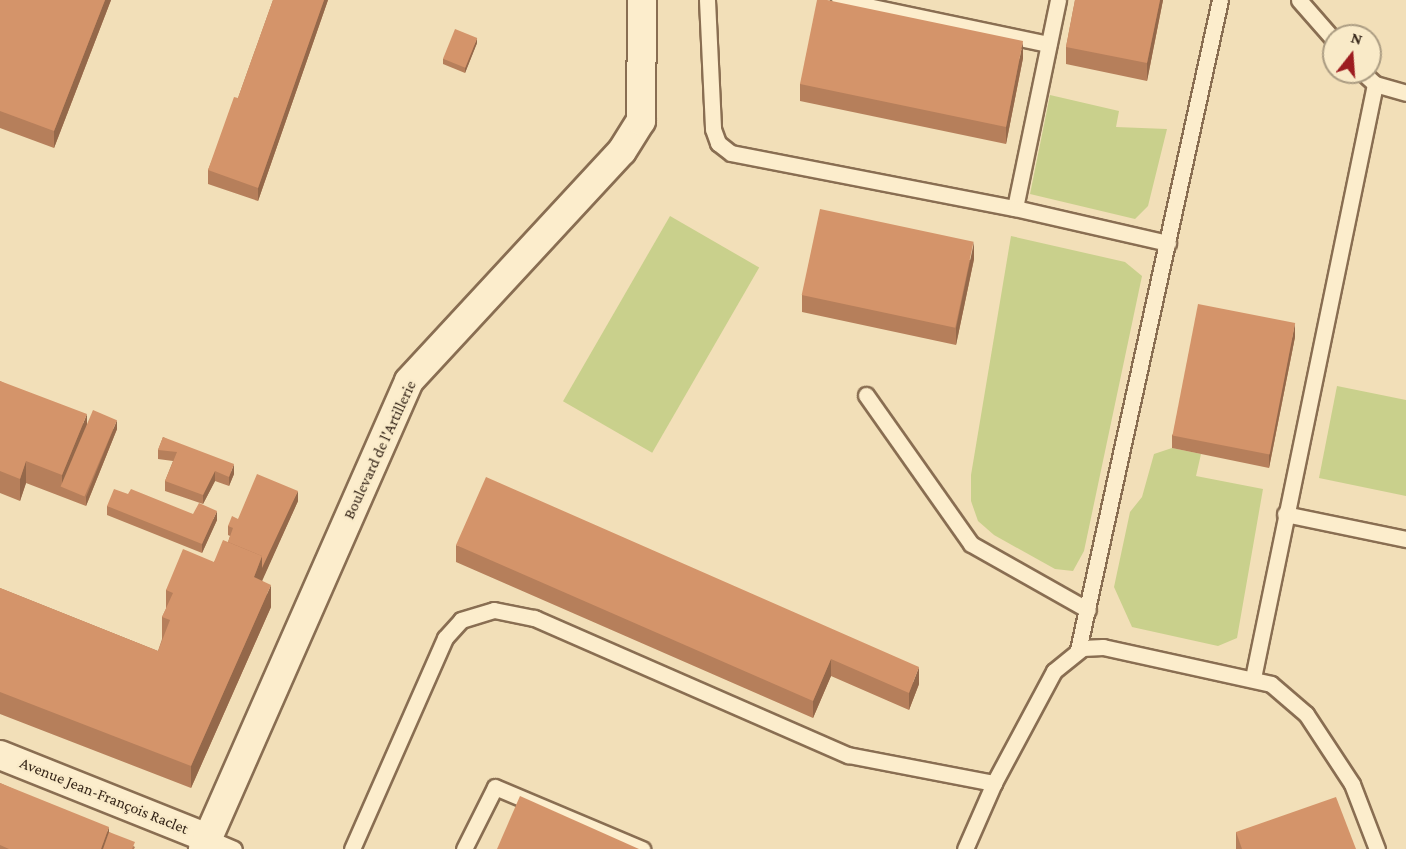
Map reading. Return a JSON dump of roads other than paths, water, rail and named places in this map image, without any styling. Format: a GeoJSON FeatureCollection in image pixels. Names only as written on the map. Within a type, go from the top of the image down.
{"type":"FeatureCollection","features":[{"type":"Feature","properties":{"kind":"street","name":"Boulevard de l'Artillerie"},"geometry":{"type":"LineString","coordinates":[[206,843],[410,381],[621,151],[641,121],[642,0]]}},
{"type":"Feature","properties":{"kind":"street","name":"Avenue Jean-François Raclet"},"geometry":{"type":"LineString","coordinates":[[0,755],[206,843]]}},
{"type":"Feature","properties":{"kind":"lane"},"geometry":{"type":"LineString","coordinates":[[706,0],[713,129],[718,143],[731,153],[1015,208],[1168,243]]}},
{"type":"Feature","properties":{"kind":"lane"},"geometry":{"type":"LineString","coordinates":[[839,0],[1048,44]]}},
{"type":"Feature","properties":{"kind":"lane"},"geometry":{"type":"LineString","coordinates":[[1015,208],[1058,0]]}},
{"type":"Feature","properties":{"kind":"lane"},"geometry":{"type":"LineString","coordinates":[[1078,650],[1220,0]]}},
{"type":"Feature","properties":{"kind":"lane"},"geometry":{"type":"LineString","coordinates":[[1299,0],[1322,26]]}},
{"type":"Feature","properties":{"kind":"lane"},"geometry":{"type":"LineString","coordinates":[[1253,678],[1375,84],[1406,93]]}},
{"type":"Feature","properties":{"kind":"lane"},"geometry":{"type":"LineString","coordinates":[[866,395],[971,544],[1088,610]]}},
{"type":"Feature","properties":{"kind":"lane"},"geometry":{"type":"LineString","coordinates":[[1285,514],[1406,539]]}},
{"type":"Feature","properties":{"kind":"lane"},"geometry":{"type":"LineString","coordinates":[[352,849],[445,638],[461,620],[482,611],[534,618],[848,754],[994,783]]}},
{"type":"Feature","properties":{"kind":"lane"},"geometry":{"type":"LineString","coordinates":[[966,849],[994,783],[1054,670],[1078,650],[1103,647],[1253,678],[1271,684],[1306,714],[1352,784],[1377,849]]}},
{"type":"Feature","properties":{"kind":"lane"},"geometry":{"type":"LineString","coordinates":[[464,849],[495,788],[642,849]]}},
{"type":"Feature","properties":{"kind":"lane"},"geometry":{"type":"LineString","coordinates":[[206,843],[234,849]]}}]}
